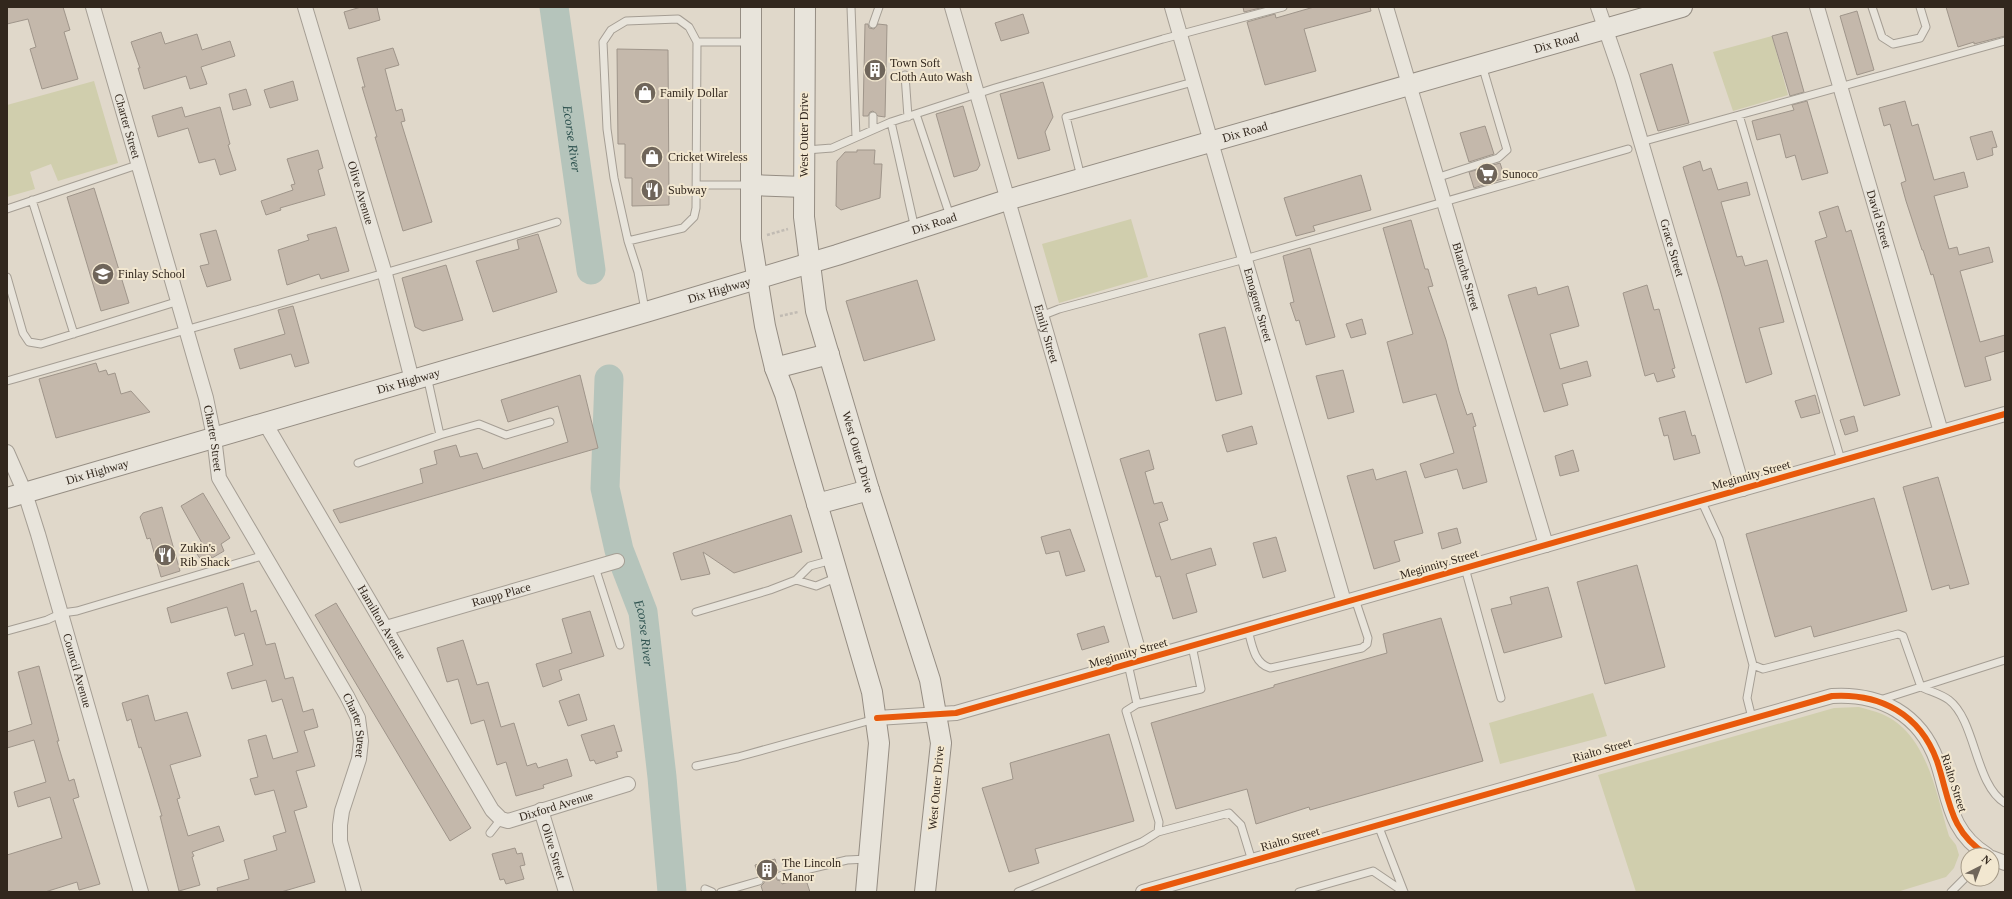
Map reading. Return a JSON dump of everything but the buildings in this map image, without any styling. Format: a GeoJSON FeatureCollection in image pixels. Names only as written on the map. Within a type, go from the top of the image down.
{"type":"FeatureCollection","features":[{"type":"Feature","properties":{"kind":"main road"},"geometry":{"type":"LineString","coordinates":[[751,7],[751,239],[765,326],[775,368],[817,504],[872,692],[877,718],[879,742],[866,892]]}},
{"type":"Feature","properties":{"kind":"main road","name":"West Outer Drive"},"geometry":{"type":"LineString","coordinates":[[805,7],[804,217],[816,311],[830,354],[869,490],[930,680],[941,743],[925,892]]}},
{"type":"Feature","properties":{"kind":"main road","name":"Dix Road"},"geometry":{"type":"LineString","coordinates":[[810,263],[1007,200],[1682,7]]}},
{"type":"Feature","properties":{"kind":"main road"},"geometry":{"type":"LineString","coordinates":[[751,185],[804,186]]}},
{"type":"Feature","properties":{"kind":"main road","name":"Dix Highway"},"geometry":{"type":"LineString","coordinates":[[16,495],[810,263]]}},
{"type":"Feature","properties":{"kind":"main road"},"geometry":{"type":"LineString","coordinates":[[775,368],[830,354]]}},
{"type":"Feature","properties":{"kind":"main road"},"geometry":{"type":"LineString","coordinates":[[817,504],[869,490]]}},
{"type":"Feature","properties":{"kind":"street","name":"Charter Street"},"geometry":{"type":"LineString","coordinates":[[93,7],[140,164],[206,398],[214,437],[219,478],[347,696],[358,718],[361,741],[359,759],[342,811],[340,825],[340,841],[354,892]]}},
{"type":"Feature","properties":{"kind":"street","name":"Olive Avenue"},"geometry":{"type":"LineString","coordinates":[[305,7],[385,274],[420,378]]}},
{"type":"Feature","properties":{"kind":"street","name":"Emily Street"},"geometry":{"type":"LineString","coordinates":[[952,7],[976,95],[1041,316],[1135,662]]}},
{"type":"Feature","properties":{"kind":"street","name":"Emogene Street"},"geometry":{"type":"LineString","coordinates":[[1172,7],[1245,259],[1350,601]]}},
{"type":"Feature","properties":{"kind":"street","name":"Blanche Street"},"geometry":{"type":"LineString","coordinates":[[1386,7],[1408,86],[1546,545]]}},
{"type":"Feature","properties":{"kind":"street","name":"Grace Street"},"geometry":{"type":"LineString","coordinates":[[1598,7],[1604,29],[1622,77],[1744,489]]}},
{"type":"Feature","properties":{"kind":"street","name":"David Street"},"geometry":{"type":"LineString","coordinates":[[1817,7],[1941,432]]}},
{"type":"Feature","properties":{"kind":"street","name":"Meginnity Street"},"geometry":{"type":"LineString","coordinates":[[877,718],[956,713],[2005,414]]}},
{"type":"Feature","properties":{"kind":"street","name":"Hamilton Avenue"},"geometry":{"type":"LineString","coordinates":[[265,422],[492,810],[501,819]]}},
{"type":"Feature","properties":{"kind":"street","name":"Council Avenue"},"geometry":{"type":"LineString","coordinates":[[7,452],[16,495],[62,613],[141,892]]}},
{"type":"Feature","properties":{"kind":"street","name":"Raupp Place"},"geometry":{"type":"LineString","coordinates":[[386,628],[617,561]]}},
{"type":"Feature","properties":{"kind":"street","name":"Rialto Street"},"geometry":{"type":"LineString","coordinates":[[1150,891],[1752,718],[1832,696],[1850,695],[1889,705],[1908,718],[1923,734],[1937,762],[1950,811],[1957,826],[1977,847]]}},
{"type":"Feature","properties":{"kind":"street","name":"Dixford Avenue"},"geometry":{"type":"LineString","coordinates":[[501,819],[508,821],[628,784]]}},
{"type":"Feature","properties":{"kind":"street","name":"Olive Street"},"geometry":{"type":"LineString","coordinates":[[541,810],[566,892]]}},
{"type":"Feature","properties":{"kind":"lane"},"geometry":{"type":"LineString","coordinates":[[851,7],[856,137]]}},
{"type":"Feature","properties":{"kind":"lane"},"geometry":{"type":"LineString","coordinates":[[873,24],[879,7]]}},
{"type":"Feature","properties":{"kind":"lane"},"geometry":{"type":"LineString","coordinates":[[804,151],[832,148],[891,122],[976,95],[1180,34],[1283,7]]}},
{"type":"Feature","properties":{"kind":"lane"},"geometry":{"type":"LineString","coordinates":[[1872,7],[1882,38],[1893,44],[1920,38],[1926,27],[1920,7]]}},
{"type":"Feature","properties":{"kind":"lane"},"geometry":{"type":"LineString","coordinates":[[628,241],[683,228],[694,217],[697,185],[697,42],[689,27],[678,19],[626,21],[611,30],[604,42],[607,129],[614,178],[628,241],[638,272],[646,312]]}},
{"type":"Feature","properties":{"kind":"lane"},"geometry":{"type":"LineString","coordinates":[[1641,142],[2005,41]]}},
{"type":"Feature","properties":{"kind":"lane"},"geometry":{"type":"LineString","coordinates":[[697,42],[751,42]]}},
{"type":"Feature","properties":{"kind":"lane"},"geometry":{"type":"LineString","coordinates":[[1436,178],[1498,158],[1507,150],[1482,64]]}},
{"type":"Feature","properties":{"kind":"lane"},"geometry":{"type":"LineString","coordinates":[[905,75],[908,117]]}},
{"type":"Feature","properties":{"kind":"lane"},"geometry":{"type":"LineString","coordinates":[[1081,179],[1066,117],[1194,82]]}},
{"type":"Feature","properties":{"kind":"lane"},"geometry":{"type":"LineString","coordinates":[[916,114],[951,218]]}},
{"type":"Feature","properties":{"kind":"lane"},"geometry":{"type":"LineString","coordinates":[[1740,115],[1841,460]]}},
{"type":"Feature","properties":{"kind":"lane"},"geometry":{"type":"LineString","coordinates":[[873,116],[873,129]]}},
{"type":"Feature","properties":{"kind":"lane"},"geometry":{"type":"LineString","coordinates":[[891,122],[915,230]]}},
{"type":"Feature","properties":{"kind":"lane"},"geometry":{"type":"LineString","coordinates":[[1041,316],[1059,309],[1245,259],[1628,149]]}},
{"type":"Feature","properties":{"kind":"lane"},"geometry":{"type":"LineString","coordinates":[[7,209],[140,164]]}},
{"type":"Feature","properties":{"kind":"lane"},"geometry":{"type":"LineString","coordinates":[[697,185],[751,185]]}},
{"type":"Feature","properties":{"kind":"lane"},"geometry":{"type":"LineString","coordinates":[[32,200],[74,334]]}},
{"type":"Feature","properties":{"kind":"lane"},"geometry":{"type":"LineString","coordinates":[[7,381],[385,274],[557,222]]}},
{"type":"Feature","properties":{"kind":"lane"},"geometry":{"type":"LineString","coordinates":[[7,277],[23,333],[29,342],[41,344],[179,301]]}},
{"type":"Feature","properties":{"kind":"lane"},"geometry":{"type":"LineString","coordinates":[[420,378],[440,435]]}},
{"type":"Feature","properties":{"kind":"lane"},"geometry":{"type":"LineString","coordinates":[[358,463],[440,435],[479,424],[506,436],[550,422]]}},
{"type":"Feature","properties":{"kind":"lane"},"geometry":{"type":"LineString","coordinates":[[1701,500],[1719,539],[1753,665],[1746,698],[1752,718]]}},
{"type":"Feature","properties":{"kind":"lane"},"geometry":{"type":"LineString","coordinates":[[7,631],[47,620],[62,613],[77,611],[265,555]]}},
{"type":"Feature","properties":{"kind":"lane"},"geometry":{"type":"LineString","coordinates":[[696,612],[770,590],[796,580],[810,566],[835,568]]}},
{"type":"Feature","properties":{"kind":"lane"},"geometry":{"type":"LineString","coordinates":[[595,567],[620,645]]}},
{"type":"Feature","properties":{"kind":"lane"},"geometry":{"type":"LineString","coordinates":[[796,580],[816,586],[835,568]]}},
{"type":"Feature","properties":{"kind":"lane"},"geometry":{"type":"LineString","coordinates":[[1465,568],[1501,698]]}},
{"type":"Feature","properties":{"kind":"lane"},"geometry":{"type":"LineString","coordinates":[[1248,630],[1258,661],[1263,666],[1270,668],[1362,648],[1368,642],[1368,638],[1350,601]]}},
{"type":"Feature","properties":{"kind":"lane"},"geometry":{"type":"LineString","coordinates":[[1753,665],[1763,669],[1898,634],[1903,636],[1921,687],[1948,699],[1959,710],[1992,792],[2005,803]]}},
{"type":"Feature","properties":{"kind":"lane"},"geometry":{"type":"LineString","coordinates":[[1158,832],[1159,822],[1126,711],[1137,704],[1201,689],[1192,646]]}},
{"type":"Feature","properties":{"kind":"lane"},"geometry":{"type":"LineString","coordinates":[[1878,701],[2005,660]]}},
{"type":"Feature","properties":{"kind":"lane"},"geometry":{"type":"LineString","coordinates":[[1135,662],[1137,704]]}},
{"type":"Feature","properties":{"kind":"lane"},"geometry":{"type":"LineString","coordinates":[[696,766],[738,757],[877,718]]}},
{"type":"Feature","properties":{"kind":"lane"},"geometry":{"type":"LineString","coordinates":[[1018,892],[1142,842],[1158,832],[1229,813],[1241,825],[1252,861]]}},
{"type":"Feature","properties":{"kind":"lane","name":"Dixford Avenue"},"geometry":{"type":"LineString","coordinates":[[490,833],[501,819]]}},
{"type":"Feature","properties":{"kind":"lane"},"geometry":{"type":"LineString","coordinates":[[1378,825],[1404,892]]}},
{"type":"Feature","properties":{"kind":"lane"},"geometry":{"type":"LineString","coordinates":[[780,876],[847,860],[868,858]]}},
{"type":"Feature","properties":{"kind":"lane"},"geometry":{"type":"LineString","coordinates":[[1299,892],[1374,870],[1404,892]]}},
{"type":"Feature","properties":{"kind":"lane"},"geometry":{"type":"LineString","coordinates":[[721,892],[759,881]]}},
{"type":"Feature","properties":{"kind":"lane"},"geometry":{"type":"LineString","coordinates":[[1951,892],[1960,883]]}},
{"type":"Feature","properties":{"kind":"path"},"geometry":{"type":"LineString","coordinates":[[768,235],[792,228]]}},
{"type":"Feature","properties":{"kind":"path"},"geometry":{"type":"LineString","coordinates":[[780,316],[805,310]]}},
{"type":"Feature","properties":{"kind":"shaded area"},"geometry":{"type":"Polygon","coordinates":[[[1772,36],[1788,95],[1733,111],[1713,52],[1772,36]]]}},
{"type":"Feature","properties":{"kind":"shaded area"},"geometry":{"type":"Polygon","coordinates":[[[94,81],[118,163],[58,181],[51,164],[30,172],[35,189],[7,197],[7,105],[94,81]]]}},
{"type":"Feature","properties":{"kind":"shaded area"},"geometry":{"type":"Polygon","coordinates":[[[1131,219],[1148,277],[1059,303],[1042,244],[1131,219]]]}},
{"type":"Feature","properties":{"kind":"shaded area"},"geometry":{"type":"Polygon","coordinates":[[[1593,693],[1607,736],[1500,764],[1489,723],[1593,693]]]}},
{"type":"Feature","properties":{"kind":"shaded area"},"geometry":{"type":"Polygon","coordinates":[[[1859,707],[1882,714],[1898,723],[1920,750],[1934,784],[1949,836],[1956,845],[1959,855],[1954,868],[1946,877],[1897,892],[1636,892],[1598,775],[1834,708],[1859,707]]]}},
{"type":"Feature","properties":{"kind":"waterway","name":"Ecorse River"},"geometry":{"type":"LineString","coordinates":[[554,7],[591,270]]}},
{"type":"Feature","properties":{"kind":"waterway","name":"Ecorse River"},"geometry":{"type":"LineString","coordinates":[[609,379],[605,488],[619,550],[643,612],[662,777],[672,892]]}},
{"type":"Feature","properties":{"kind":"cycle path"},"geometry":{"type":"LineString","coordinates":[[877,718],[956,713],[2005,414]]}},
{"type":"Feature","properties":{"kind":"cycle path"},"geometry":{"type":"LineString","coordinates":[[1143,892],[1832,696],[1866,698],[1882,703],[1909,719],[1930,745],[1937,761],[1953,814],[1965,836],[1975,847]]}},
{"type":"Feature","properties":{"kind":"place","name":"Town Soft Cloth Auto Wash"},"geometry":{"type":"Point","coordinates":[875,70]}},
{"type":"Feature","properties":{"kind":"place","name":"Family Dollar"},"geometry":{"type":"Point","coordinates":[645,93]}},
{"type":"Feature","properties":{"kind":"place","name":"Cricket Wireless"},"geometry":{"type":"Point","coordinates":[652,157]}},
{"type":"Feature","properties":{"kind":"place","name":"Sunoco"},"geometry":{"type":"Point","coordinates":[1487,174]}},
{"type":"Feature","properties":{"kind":"place","name":"Subway"},"geometry":{"type":"Point","coordinates":[652,190]}},
{"type":"Feature","properties":{"kind":"place","name":"Finlay School"},"geometry":{"type":"Point","coordinates":[103,274]}},
{"type":"Feature","properties":{"kind":"place","name":"Zukin's Rib Shack"},"geometry":{"type":"Point","coordinates":[165,555]}},
{"type":"Feature","properties":{"kind":"place","name":"The Lincoln Manor"},"geometry":{"type":"Point","coordinates":[767,870]}}]}
